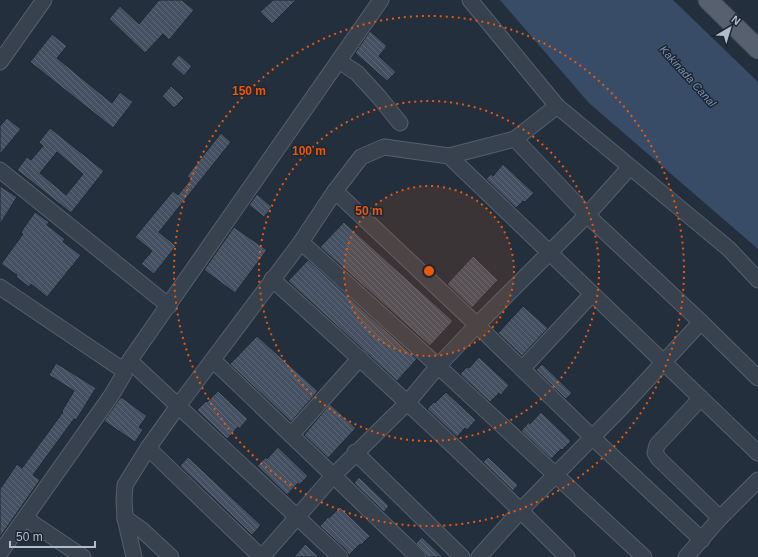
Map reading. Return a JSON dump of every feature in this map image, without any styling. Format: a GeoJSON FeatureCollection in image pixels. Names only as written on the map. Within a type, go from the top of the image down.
{"type":"FeatureCollection","features":[{"type":"Feature","properties":{"kind":"main road"},"geometry":{"type":"LineString","coordinates":[[708,0],[758,49]]}},
{"type":"Feature","properties":{"kind":"street"},"geometry":{"type":"LineString","coordinates":[[0,62],[44,0]]}},
{"type":"Feature","properties":{"kind":"street"},"geometry":{"type":"LineString","coordinates":[[0,554],[112,396],[127,366],[381,0]]}},
{"type":"Feature","properties":{"kind":"street"},"geometry":{"type":"LineString","coordinates":[[470,0],[557,106],[729,249],[758,280]]}},
{"type":"Feature","properties":{"kind":"street"},"geometry":{"type":"LineString","coordinates":[[339,61],[357,74],[379,97],[400,123]]}},
{"type":"Feature","properties":{"kind":"street"},"geometry":{"type":"LineString","coordinates":[[134,557],[125,518],[125,485],[148,448],[178,406],[301,242],[360,157],[384,147],[448,156],[515,139],[557,106]]}},
{"type":"Feature","properties":{"kind":"street"},"geometry":{"type":"LineString","coordinates":[[515,139],[587,215],[701,322],[758,378]]}},
{"type":"Feature","properties":{"kind":"street"},"geometry":{"type":"LineString","coordinates":[[448,156],[758,453]]}},
{"type":"Feature","properties":{"kind":"street"},"geometry":{"type":"LineString","coordinates":[[148,448],[261,557],[355,452],[408,402],[438,366],[587,215],[630,167]]}},
{"type":"Feature","properties":{"kind":"street"},"geometry":{"type":"LineString","coordinates":[[0,170],[169,306]]}},
{"type":"Feature","properties":{"kind":"street"},"geometry":{"type":"LineString","coordinates":[[335,191],[702,540]]}},
{"type":"Feature","properties":{"kind":"street"},"geometry":{"type":"LineString","coordinates":[[301,242],[556,474],[644,557]]}},
{"type":"Feature","properties":{"kind":"street"},"geometry":{"type":"LineString","coordinates":[[272,279],[408,402],[521,510],[567,557]]}},
{"type":"Feature","properties":{"kind":"street"},"geometry":{"type":"LineString","coordinates":[[0,287],[127,366],[178,406],[340,557]]}},
{"type":"Feature","properties":{"kind":"street"},"geometry":{"type":"LineString","coordinates":[[522,369],[592,294]]}},
{"type":"Feature","properties":{"kind":"street"},"geometry":{"type":"LineString","coordinates":[[479,557],[521,510],[593,438],[701,322]]}},
{"type":"Feature","properties":{"kind":"street"},"geometry":{"type":"LineString","coordinates":[[291,436],[360,358]]}},
{"type":"Feature","properties":{"kind":"street"},"geometry":{"type":"LineString","coordinates":[[213,360],[418,557]]}},
{"type":"Feature","properties":{"kind":"street"},"geometry":{"type":"LineString","coordinates":[[701,398],[656,445],[655,453],[659,459],[720,518]]}},
{"type":"Feature","properties":{"kind":"street"},"geometry":{"type":"LineString","coordinates":[[355,452],[462,557]]}},
{"type":"Feature","properties":{"kind":"street"},"geometry":{"type":"LineString","coordinates":[[686,557],[720,518],[758,480]]}},
{"type":"Feature","properties":{"kind":"street"},"geometry":{"type":"LineString","coordinates":[[25,518],[83,557]]}},
{"type":"Feature","properties":{"kind":"street"},"geometry":{"type":"LineString","coordinates":[[125,518],[142,530],[171,557]]}},
{"type":"Feature","properties":{"kind":"water","name":"Kakinada Canal"},"geometry":{"type":"Polygon","coordinates":[[[500,0],[673,0],[758,82],[758,249],[589,103],[500,0]]]}},
{"type":"Feature","properties":{"kind":"building"},"geometry":{"type":"Polygon","coordinates":[[[159,0],[182,0],[194,10],[169,40],[163,34],[145,53],[109,19],[120,6],[139,24],[159,0]]]}},
{"type":"Feature","properties":{"kind":"building"},"geometry":{"type":"Polygon","coordinates":[[[273,0],[296,0],[272,24],[260,12],[273,0]]]}},
{"type":"Feature","properties":{"kind":"building"},"geometry":{"type":"Polygon","coordinates":[[[370,31],[387,46],[379,56],[396,72],[387,81],[355,53],[370,31]]]}},
{"type":"Feature","properties":{"kind":"building"},"geometry":{"type":"Polygon","coordinates":[[[52,34],[67,46],[57,58],[112,103],[120,92],[133,102],[113,128],[30,62],[52,34]]]}},
{"type":"Feature","properties":{"kind":"building"},"geometry":{"type":"Polygon","coordinates":[[[179,55],[192,66],[184,76],[171,64],[179,55]]]}},
{"type":"Feature","properties":{"kind":"building"},"geometry":{"type":"Polygon","coordinates":[[[171,86],[184,98],[174,108],[162,96],[171,86]]]}},
{"type":"Feature","properties":{"kind":"building"},"geometry":{"type":"Polygon","coordinates":[[[7,118],[21,129],[0,154],[0,126],[7,118]]]}},
{"type":"Feature","properties":{"kind":"building"},"geometry":{"type":"Polygon","coordinates":[[[50,128],[104,171],[71,213],[17,170],[27,157],[31,160],[43,146],[39,142],[50,128]],[[57,152],[40,173],[66,195],[83,174],[57,152]]]}},
{"type":"Feature","properties":{"kind":"building"},"geometry":{"type":"Polygon","coordinates":[[[221,133],[231,142],[159,232],[176,246],[154,274],[141,264],[152,251],[135,237],[173,191],[178,195],[191,179],[187,176],[221,133]]]}},
{"type":"Feature","properties":{"kind":"building"},"geometry":{"type":"Polygon","coordinates":[[[503,164],[534,193],[516,208],[486,179],[491,174],[493,176],[503,164]]]}},
{"type":"Feature","properties":{"kind":"building"},"geometry":{"type":"Polygon","coordinates":[[[0,186],[17,197],[0,224],[0,186]]]}},
{"type":"Feature","properties":{"kind":"building"},"geometry":{"type":"Polygon","coordinates":[[[257,194],[272,207],[264,217],[249,205],[257,194]]]}},
{"type":"Feature","properties":{"kind":"building"},"geometry":{"type":"Polygon","coordinates":[[[35,212],[49,222],[47,225],[65,239],[63,242],[81,255],[47,297],[31,284],[29,287],[16,277],[17,275],[1,264],[23,234],[21,232],[35,212]]]}},
{"type":"Feature","properties":{"kind":"building"},"geometry":{"type":"Polygon","coordinates":[[[344,222],[453,321],[430,346],[320,247],[344,222]]]}},
{"type":"Feature","properties":{"kind":"building"},"geometry":{"type":"Polygon","coordinates":[[[234,227],[267,250],[235,293],[204,270],[234,227]]]}},
{"type":"Feature","properties":{"kind":"building"},"geometry":{"type":"Polygon","coordinates":[[[473,256],[498,280],[472,308],[447,284],[473,256]]]}},
{"type":"Feature","properties":{"kind":"building"},"geometry":{"type":"Polygon","coordinates":[[[308,260],[417,359],[397,381],[288,281],[308,260]]]}},
{"type":"Feature","properties":{"kind":"building"},"geometry":{"type":"Polygon","coordinates":[[[523,306],[548,328],[522,356],[498,333],[523,306]]]}},
{"type":"Feature","properties":{"kind":"building"},"geometry":{"type":"Polygon","coordinates":[[[257,336],[318,391],[291,422],[230,364],[257,336]]]}},
{"type":"Feature","properties":{"kind":"building"},"geometry":{"type":"Polygon","coordinates":[[[479,357],[509,385],[501,395],[499,393],[490,402],[460,374],[467,367],[469,368],[479,357]]]}},
{"type":"Feature","properties":{"kind":"building"},"geometry":{"type":"Polygon","coordinates":[[[56,363],[96,388],[76,420],[74,419],[33,475],[40,480],[0,537],[0,489],[17,464],[22,468],[63,412],[62,411],[74,391],[49,375],[56,363]]]}},
{"type":"Feature","properties":{"kind":"building"},"geometry":{"type":"Polygon","coordinates":[[[542,364],[572,393],[566,399],[536,370],[542,364]]]}},
{"type":"Feature","properties":{"kind":"building"},"geometry":{"type":"Polygon","coordinates":[[[218,391],[248,419],[227,439],[197,410],[218,391]]]}},
{"type":"Feature","properties":{"kind":"building"},"geometry":{"type":"Polygon","coordinates":[[[446,392],[476,420],[467,430],[465,428],[457,437],[427,409],[446,392]]]}},
{"type":"Feature","properties":{"kind":"building"},"geometry":{"type":"Polygon","coordinates":[[[121,397],[147,416],[139,427],[143,430],[135,442],[104,421],[121,397]]]}},
{"type":"Feature","properties":{"kind":"building"},"geometry":{"type":"Polygon","coordinates":[[[330,404],[356,428],[328,458],[304,435],[330,404]]]}},
{"type":"Feature","properties":{"kind":"building"},"geometry":{"type":"Polygon","coordinates":[[[541,412],[571,441],[551,459],[521,431],[541,412]]]}},
{"type":"Feature","properties":{"kind":"building"},"geometry":{"type":"Polygon","coordinates":[[[278,447],[308,476],[299,485],[298,483],[287,495],[257,466],[266,457],[267,459],[278,447]]]}},
{"type":"Feature","properties":{"kind":"building"},"geometry":{"type":"Polygon","coordinates":[[[188,457],[261,525],[252,535],[180,466],[188,457]]]}},
{"type":"Feature","properties":{"kind":"building"},"geometry":{"type":"Polygon","coordinates":[[[488,457],[518,485],[513,491],[483,462],[488,457]]]}},
{"type":"Feature","properties":{"kind":"building"},"geometry":{"type":"Polygon","coordinates":[[[359,477],[389,506],[384,512],[354,483],[359,477]]]}},
{"type":"Feature","properties":{"kind":"building"},"geometry":{"type":"Polygon","coordinates":[[[340,507],[370,536],[349,555],[346,550],[320,526],[340,507]]]}},
{"type":"Feature","properties":{"kind":"building"},"geometry":{"type":"Polygon","coordinates":[[[422,537],[443,557],[427,557],[424,551],[416,543],[422,537]]]}},
{"type":"Feature","properties":{"kind":"building"},"geometry":{"type":"Polygon","coordinates":[[[305,544],[319,557],[294,557],[305,544]]]}}]}
